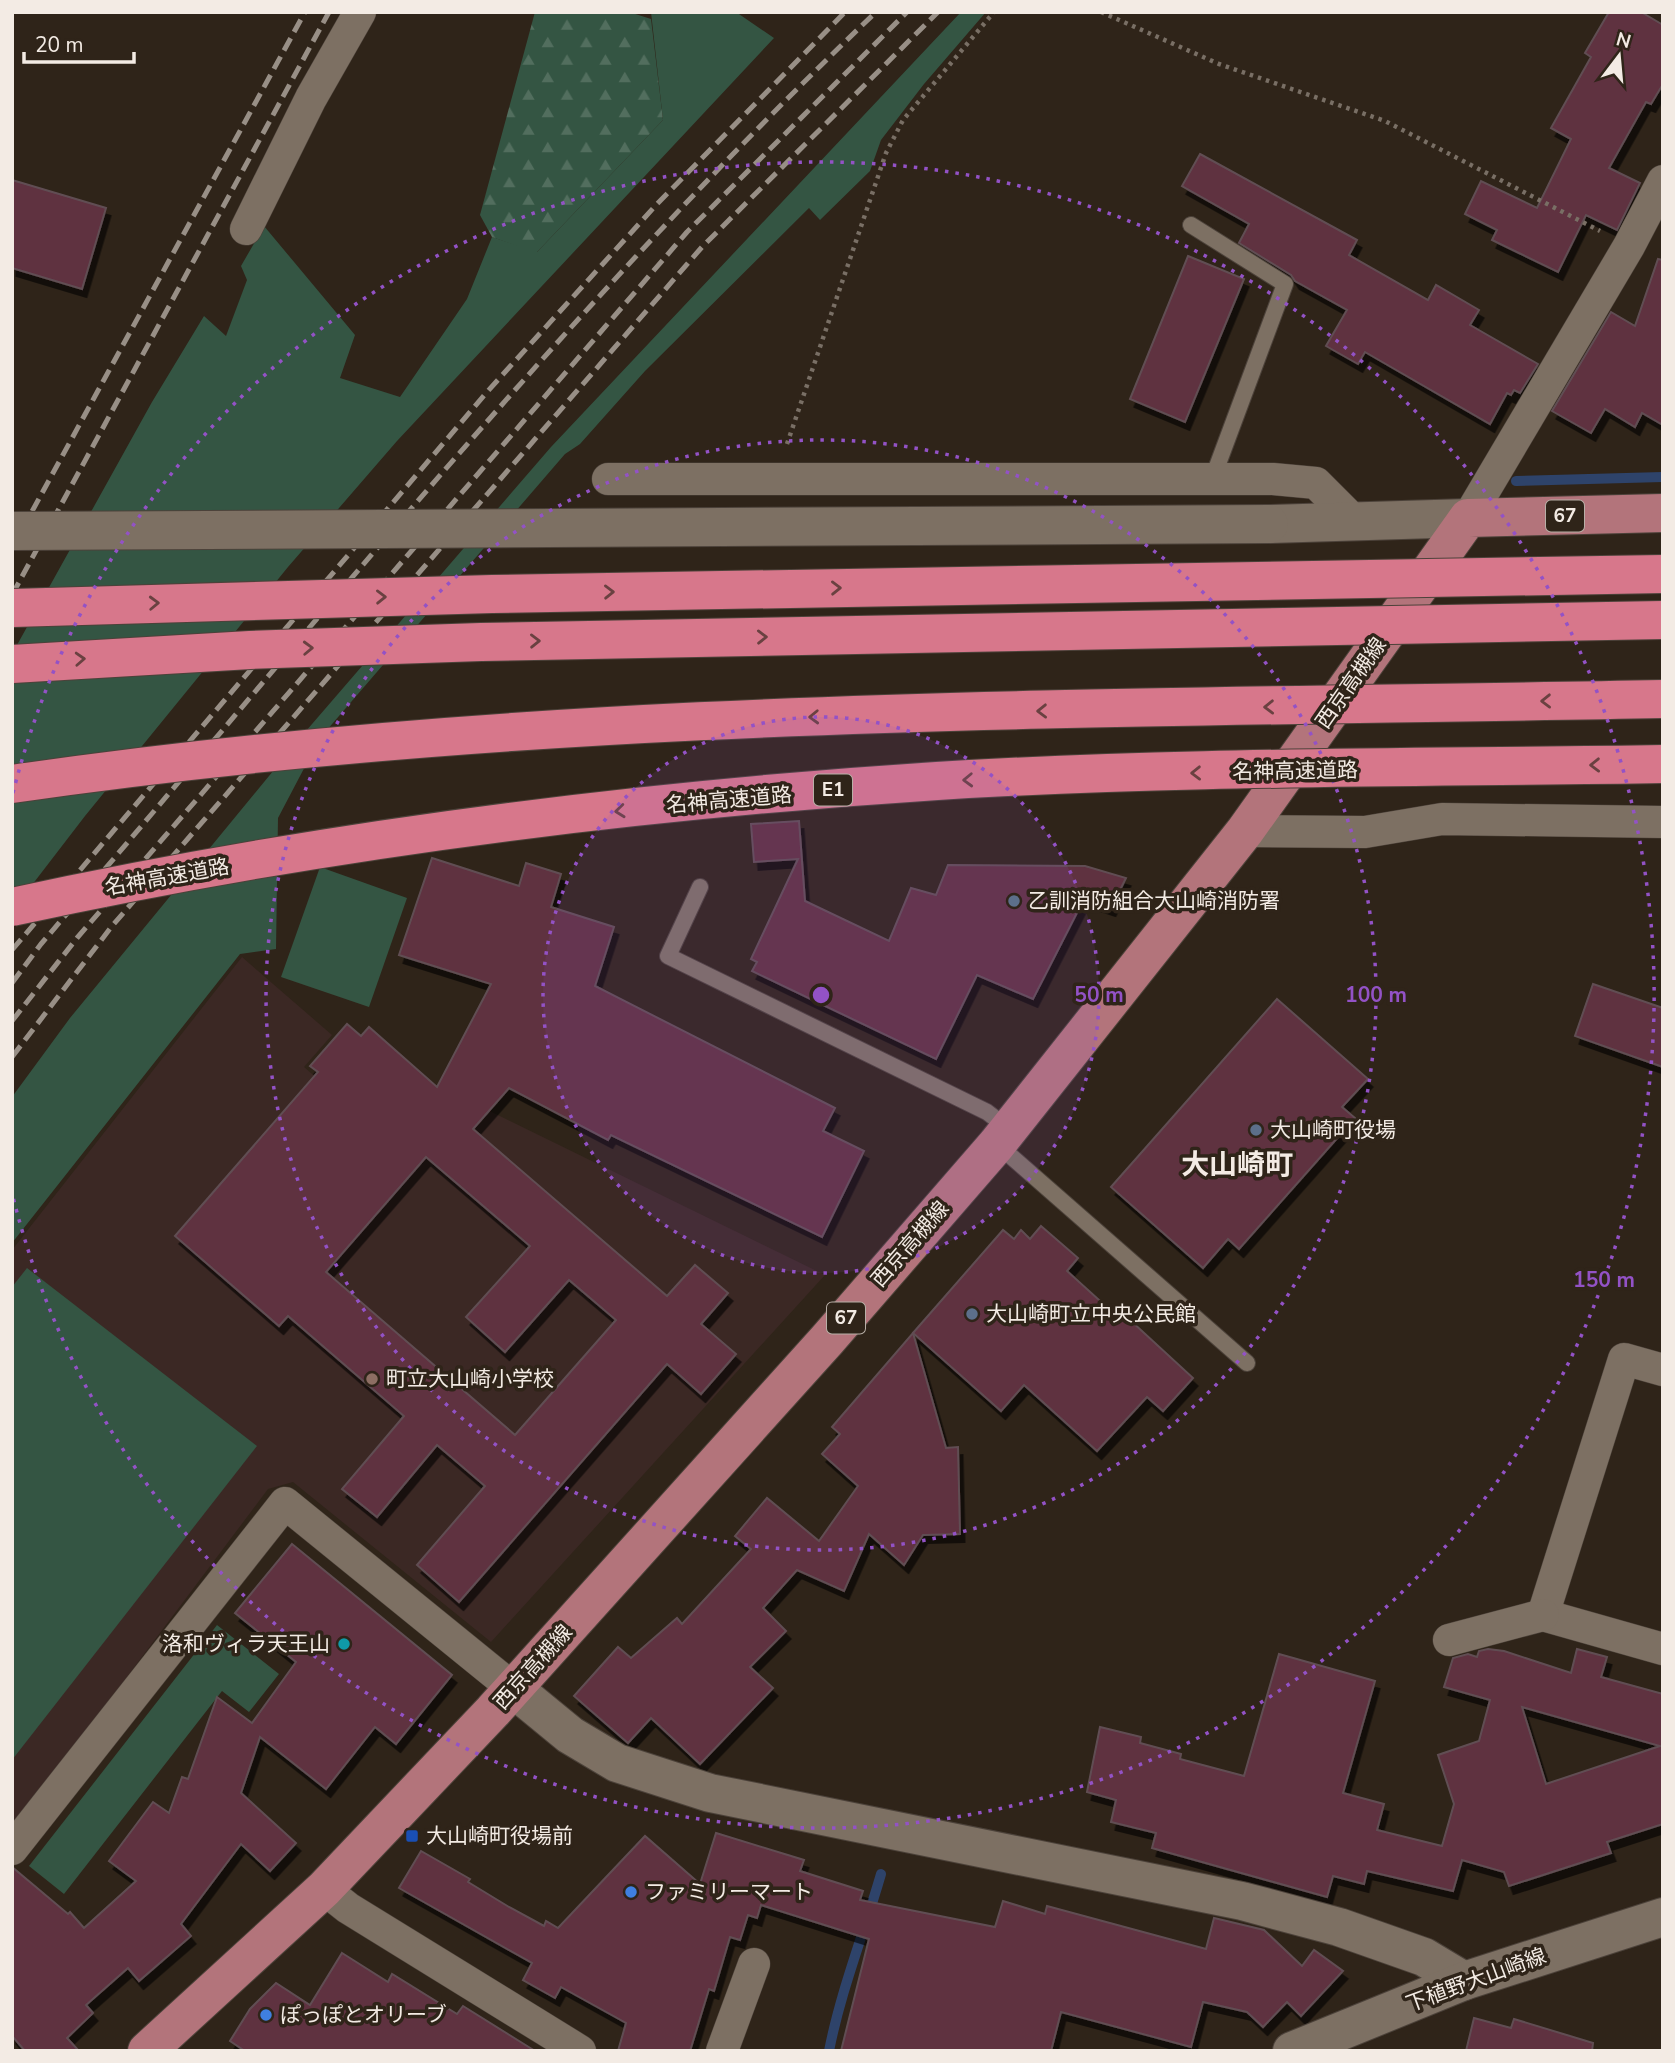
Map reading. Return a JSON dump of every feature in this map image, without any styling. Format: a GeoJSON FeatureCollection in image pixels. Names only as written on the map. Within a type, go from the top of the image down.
{"type":"FeatureCollection","features":[{"type":"Feature","properties":{"kind":"highway"},"geometry":{"type":"LineString","coordinates":[[12,608],[492,594],[1663,573]]}},
{"type":"Feature","properties":{"kind":"highway"},"geometry":{"type":"LineString","coordinates":[[12,664],[250,650],[468,643],[1663,620]]}},
{"type":"Feature","properties":{"kind":"highway"},"geometry":{"type":"LineString","coordinates":[[12,784],[291,751],[514,731],[936,713],[1663,699]]}},
{"type":"Feature","properties":{"kind":"highway","name":"名神高速道路"},"geometry":{"type":"LineString","coordinates":[[12,907],[104,887],[324,850],[528,820],[749,797],[939,781],[1663,764]]}},
{"type":"Feature","properties":{"kind":"main road","name":"67"},"geometry":{"type":"LineString","coordinates":[[1468,518],[1663,513]]}},
{"type":"Feature","properties":{"kind":"main road","name":"西京高槻線"},"geometry":{"type":"LineString","coordinates":[[147,2051],[324,1889],[514,1689],[827,1340],[1003,1137],[1245,831],[1468,518]]}},
{"type":"Feature","properties":{"kind":"street"},"geometry":{"type":"LineString","coordinates":[[246,229],[311,98],[360,12]]}},
{"type":"Feature","properties":{"kind":"street"},"geometry":{"type":"LineString","coordinates":[[12,531],[1269,524],[1468,518],[1629,246],[1663,181]]}},
{"type":"Feature","properties":{"kind":"street"},"geometry":{"type":"LineString","coordinates":[[608,480],[1273,479],[1316,483],[1355,522]]}},
{"type":"Feature","properties":{"kind":"street"},"geometry":{"type":"LineString","coordinates":[[1245,831],[1365,832],[1443,819],[1663,822]]}},
{"type":"Feature","properties":{"kind":"street"},"geometry":{"type":"LineString","coordinates":[[1543,1615],[1623,1359],[1663,1370]]}},
{"type":"Feature","properties":{"kind":"street"},"geometry":{"type":"LineString","coordinates":[[12,1849],[285,1503],[570,1735],[618,1763],[710,1793],[1242,1900],[1339,1927],[1424,1956],[1464,1982]]}},
{"type":"Feature","properties":{"kind":"street"},"geometry":{"type":"LineString","coordinates":[[1449,1640],[1543,1615],[1663,1649]]}},
{"type":"Feature","properties":{"kind":"street"},"geometry":{"type":"LineString","coordinates":[[324,1889],[348,1908],[580,2051]]}},
{"type":"Feature","properties":{"kind":"street","name":"下植野大山崎線"},"geometry":{"type":"LineString","coordinates":[[1292,2051],[1464,1982],[1663,1917]]}},
{"type":"Feature","properties":{"kind":"street"},"geometry":{"type":"LineString","coordinates":[[722,2051],[754,1964]]}},
{"type":"Feature","properties":{"kind":"lane"},"geometry":{"type":"LineString","coordinates":[[1191,225],[1285,284],[1212,480]]}},
{"type":"Feature","properties":{"kind":"lane"},"geometry":{"type":"LineString","coordinates":[[700,887],[668,956],[987,1112],[1003,1137],[1247,1363]]}},
{"type":"Feature","properties":{"kind":"path"},"geometry":{"type":"LineString","coordinates":[[775,479],[886,153],[903,120],[995,12]]}},
{"type":"Feature","properties":{"kind":"path"},"geometry":{"type":"LineString","coordinates":[[1101,12],[1219,64],[1385,121],[1629,246]]}},
{"type":"Feature","properties":{"kind":"shaded area","name":"町立大山崎小学校"},"geometry":{"type":"Polygon","coordinates":[[[242,957],[332,1035],[304,1067],[401,1151],[455,1094],[825,1275],[491,1642],[293,1482],[268,1489],[12,1830],[12,1250],[242,957]]]}},
{"type":"Feature","properties":{"kind":"green space"},"geometry":{"type":"Polygon","coordinates":[[[535,12],[629,12],[651,19],[663,120],[536,253],[492,237],[480,215],[535,12]]]}},
{"type":"Feature","properties":{"kind":"green space"},"geometry":{"type":"Polygon","coordinates":[[[651,12],[736,12],[774,38],[397,441],[288,567],[85,816],[12,911],[12,654],[152,402],[204,316],[226,336],[247,280],[241,266],[264,226],[355,335],[340,378],[400,397],[467,299],[492,237],[537,252],[663,120],[651,12]]]}},
{"type":"Feature","properties":{"kind":"green space"},"geometry":{"type":"Polygon","coordinates":[[[961,12],[986,12],[924,84],[881,140],[870,171],[820,220],[809,208],[645,371],[580,444],[565,454],[320,738],[278,818],[276,949],[240,954],[12,1243],[12,1097],[70,1018],[306,731],[551,447],[961,12]]]}},
{"type":"Feature","properties":{"kind":"green space"},"geometry":{"type":"Polygon","coordinates":[[[320,867],[407,898],[369,1007],[281,977],[320,867]]]}},
{"type":"Feature","properties":{"kind":"green space"},"geometry":{"type":"Polygon","coordinates":[[[27,1268],[257,1446],[12,1760],[12,1287],[27,1268]]]}},
{"type":"Feature","properties":{"kind":"green space"},"geometry":{"type":"Polygon","coordinates":[[[217,1625],[279,1674],[249,1712],[222,1691],[64,1894],[29,1866],[217,1625]]]}},
{"type":"Feature","properties":{"kind":"building"},"geometry":{"type":"Polygon","coordinates":[[[1609,12],[1641,12],[1663,25],[1663,84],[1651,104],[1646,102],[1609,168],[1640,183],[1617,230],[1586,215],[1558,272],[1492,240],[1497,230],[1465,214],[1481,181],[1537,208],[1571,139],[1551,128],[1591,57],[1585,53],[1609,12]]]}},
{"type":"Feature","properties":{"kind":"building"},"geometry":{"type":"Polygon","coordinates":[[[1200,154],[1357,240],[1349,255],[1428,300],[1436,285],[1479,310],[1470,325],[1538,364],[1520,393],[1514,390],[1511,395],[1507,393],[1490,424],[1365,352],[1358,364],[1326,346],[1347,310],[1295,281],[1291,275],[1239,243],[1249,224],[1182,186],[1200,154]]]}},
{"type":"Feature","properties":{"kind":"building"},"geometry":{"type":"Polygon","coordinates":[[[12,180],[106,208],[82,289],[12,268],[12,180]]]}},
{"type":"Feature","properties":{"kind":"building"},"geometry":{"type":"Polygon","coordinates":[[[1188,256],[1244,279],[1185,422],[1130,399],[1188,256]]]}},
{"type":"Feature","properties":{"kind":"building"},"geometry":{"type":"Polygon","coordinates":[[[1658,259],[1663,260],[1663,425],[1642,413],[1635,427],[1605,409],[1591,433],[1552,411],[1611,312],[1635,326],[1658,259]]]}},
{"type":"Feature","properties":{"kind":"building"},"geometry":{"type":"Polygon","coordinates":[[[799,821],[805,901],[889,941],[911,888],[936,895],[948,865],[1085,866],[1126,878],[1111,908],[1084,899],[1033,999],[977,975],[936,1059],[752,971],[757,962],[751,959],[798,859],[754,862],[751,824],[799,821]]]}},
{"type":"Feature","properties":{"kind":"building"},"geometry":{"type":"Polygon","coordinates":[[[432,858],[519,886],[526,863],[561,874],[551,907],[614,927],[595,986],[835,1108],[823,1131],[864,1151],[822,1237],[611,1135],[608,1140],[509,1088],[473,1129],[667,1296],[695,1265],[728,1293],[701,1324],[736,1354],[701,1394],[667,1364],[459,1602],[417,1565],[485,1486],[437,1445],[377,1517],[342,1489],[404,1416],[288,1316],[279,1326],[175,1236],[318,1072],[310,1066],[347,1024],[361,1036],[369,1027],[437,1087],[491,984],[399,955],[432,858]],[[426,1157],[326,1272],[515,1435],[616,1320],[569,1280],[505,1352],[466,1317],[530,1246],[426,1157]]]}},
{"type":"Feature","properties":{"kind":"building"},"geometry":{"type":"Polygon","coordinates":[[[1593,984],[1663,1008],[1663,1067],[1575,1036],[1593,984]]]}},
{"type":"Feature","properties":{"kind":"building"},"geometry":{"type":"Polygon","coordinates":[[[1277,999],[1368,1079],[1342,1107],[1355,1118],[1239,1249],[1228,1239],[1203,1268],[1111,1187],[1277,999]]]}},
{"type":"Feature","properties":{"kind":"building"},"geometry":{"type":"Polygon","coordinates":[[[1041,1226],[1078,1258],[1067,1271],[1110,1310],[1113,1306],[1130,1320],[1193,1378],[1163,1411],[1147,1397],[1097,1451],[1024,1385],[1001,1411],[913,1333],[1003,1230],[1014,1239],[1021,1230],[1030,1239],[1041,1226]]]}},
{"type":"Feature","properties":{"kind":"building"},"geometry":{"type":"Polygon","coordinates":[[[913,1333],[946,1448],[958,1447],[960,1534],[923,1535],[904,1565],[869,1534],[844,1591],[797,1570],[763,1608],[786,1631],[750,1667],[773,1688],[700,1764],[651,1718],[628,1743],[574,1696],[618,1647],[631,1658],[677,1618],[682,1624],[751,1549],[735,1536],[767,1498],[819,1541],[858,1486],[822,1454],[840,1434],[832,1427],[913,1333]]]}},
{"type":"Feature","properties":{"kind":"building"},"geometry":{"type":"Polygon","coordinates":[[[292,1544],[452,1675],[396,1744],[375,1727],[326,1789],[260,1737],[241,1793],[296,1843],[270,1871],[241,1844],[181,1924],[191,1936],[139,1981],[128,1968],[86,2005],[93,2013],[67,2038],[79,2051],[25,2051],[12,2036],[12,1867],[68,1914],[70,1912],[84,1928],[136,1881],[109,1861],[153,1802],[169,1813],[182,1777],[188,1779],[217,1697],[252,1723],[296,1662],[235,1613],[292,1544]]]}},
{"type":"Feature","properties":{"kind":"building"},"geometry":{"type":"Polygon","coordinates":[[[1577,1649],[1607,1657],[1601,1677],[1663,1694],[1663,1824],[1607,1842],[1611,1853],[1509,1886],[1504,1872],[1462,1860],[1453,1891],[1367,1871],[1364,1884],[1333,1876],[1327,1897],[1152,1848],[1156,1833],[1111,1822],[1116,1800],[1087,1792],[1100,1727],[1141,1737],[1140,1743],[1181,1754],[1180,1759],[1244,1776],[1279,1654],[1375,1681],[1343,1793],[1384,1804],[1377,1830],[1442,1846],[1454,1804],[1438,1755],[1479,1741],[1490,1700],[1444,1687],[1453,1658],[1468,1654],[1477,1657],[1479,1651],[1504,1651],[1571,1673],[1577,1649]],[[1522,1707],[1546,1784],[1660,1746],[1522,1707]]]}},
{"type":"Feature","properties":{"kind":"building"},"geometry":{"type":"Polygon","coordinates":[[[716,1833],[804,1860],[800,1871],[863,1891],[860,1900],[995,1927],[1003,1901],[1045,1914],[1047,1906],[1206,1949],[1214,1918],[1264,1930],[1302,1966],[1314,1950],[1343,1971],[1301,2016],[1287,2002],[1263,2027],[1247,2012],[1203,2002],[1191,2047],[1061,2012],[1051,2051],[841,2051],[869,1939],[761,1905],[757,1918],[748,1915],[740,1940],[730,1937],[714,1991],[709,1989],[690,2051],[618,2051],[626,2023],[561,1987],[555,1998],[523,1980],[532,1963],[399,1888],[421,1851],[470,1879],[468,1882],[509,1907],[544,1926],[546,1921],[558,1928],[645,1836],[700,1884],[716,1833]]]}},
{"type":"Feature","properties":{"kind":"building"},"geometry":{"type":"Polygon","coordinates":[[[342,1953],[388,1982],[392,1974],[457,2014],[463,2006],[535,2051],[245,2051],[230,2041],[250,2009],[276,1983],[310,2005],[342,1953]]]}},
{"type":"Feature","properties":{"kind":"building"},"geometry":{"type":"Polygon","coordinates":[[[1474,2018],[1511,2028],[1514,2019],[1593,2043],[1592,2051],[1466,2051],[1474,2018]]]}},
{"type":"Feature","properties":{"kind":"waterway"},"geometry":{"type":"LineString","coordinates":[[1516,481],[1663,477]]}},
{"type":"Feature","properties":{"kind":"waterway"},"geometry":{"type":"LineString","coordinates":[[829,2051],[846,1984],[881,1874]]}},
{"type":"Feature","properties":{"kind":"railway"},"geometry":{"type":"LineString","coordinates":[[12,548],[305,12]]}},
{"type":"Feature","properties":{"kind":"railway"},"geometry":{"type":"LineString","coordinates":[[12,595],[329,12]]}},
{"type":"Feature","properties":{"kind":"railway"},"geometry":{"type":"LineString","coordinates":[[12,950],[487,392],[657,204],[845,12]]}},
{"type":"Feature","properties":{"kind":"railway"},"geometry":{"type":"LineString","coordinates":[[12,983],[41,944],[345,586],[551,350],[656,235],[876,12]]}},
{"type":"Feature","properties":{"kind":"railway"},"geometry":{"type":"LineString","coordinates":[[12,1021],[77,938],[687,232],[907,12]]}},
{"type":"Feature","properties":{"kind":"railway"},"geometry":{"type":"LineString","coordinates":[[12,1057],[112,926],[702,247],[938,12]]}},
{"type":"Feature","properties":{"kind":"place","name":"乙訓消防組合大山崎消防署"},"geometry":{"type":"Point","coordinates":[1014,901]}},
{"type":"Feature","properties":{"kind":"place","name":"大山崎町役場"},"geometry":{"type":"Point","coordinates":[1256,1130]}},
{"type":"Feature","properties":{"kind":"place","name":"大山崎町立中央公民館"},"geometry":{"type":"Point","coordinates":[972,1314]}},
{"type":"Feature","properties":{"kind":"place","name":"町立大山崎小学校"},"geometry":{"type":"Point","coordinates":[372,1379]}},
{"type":"Feature","properties":{"kind":"place","name":"洛和ヴィラ天王山"},"geometry":{"type":"Point","coordinates":[344,1644]}},
{"type":"Feature","properties":{"kind":"place","name":"大山崎町役場前"},"geometry":{"type":"Point","coordinates":[412,1836]}},
{"type":"Feature","properties":{"kind":"place","name":"ファミリーマート"},"geometry":{"type":"Point","coordinates":[631,1892]}},
{"type":"Feature","properties":{"kind":"place","name":"ぽっぽとオリーブ"},"geometry":{"type":"Point","coordinates":[266,2015]}},
{"type":"Feature","properties":{"kind":"district","name":"大山崎町"},"geometry":{"type":"Point","coordinates":[1237,1165]}}]}
